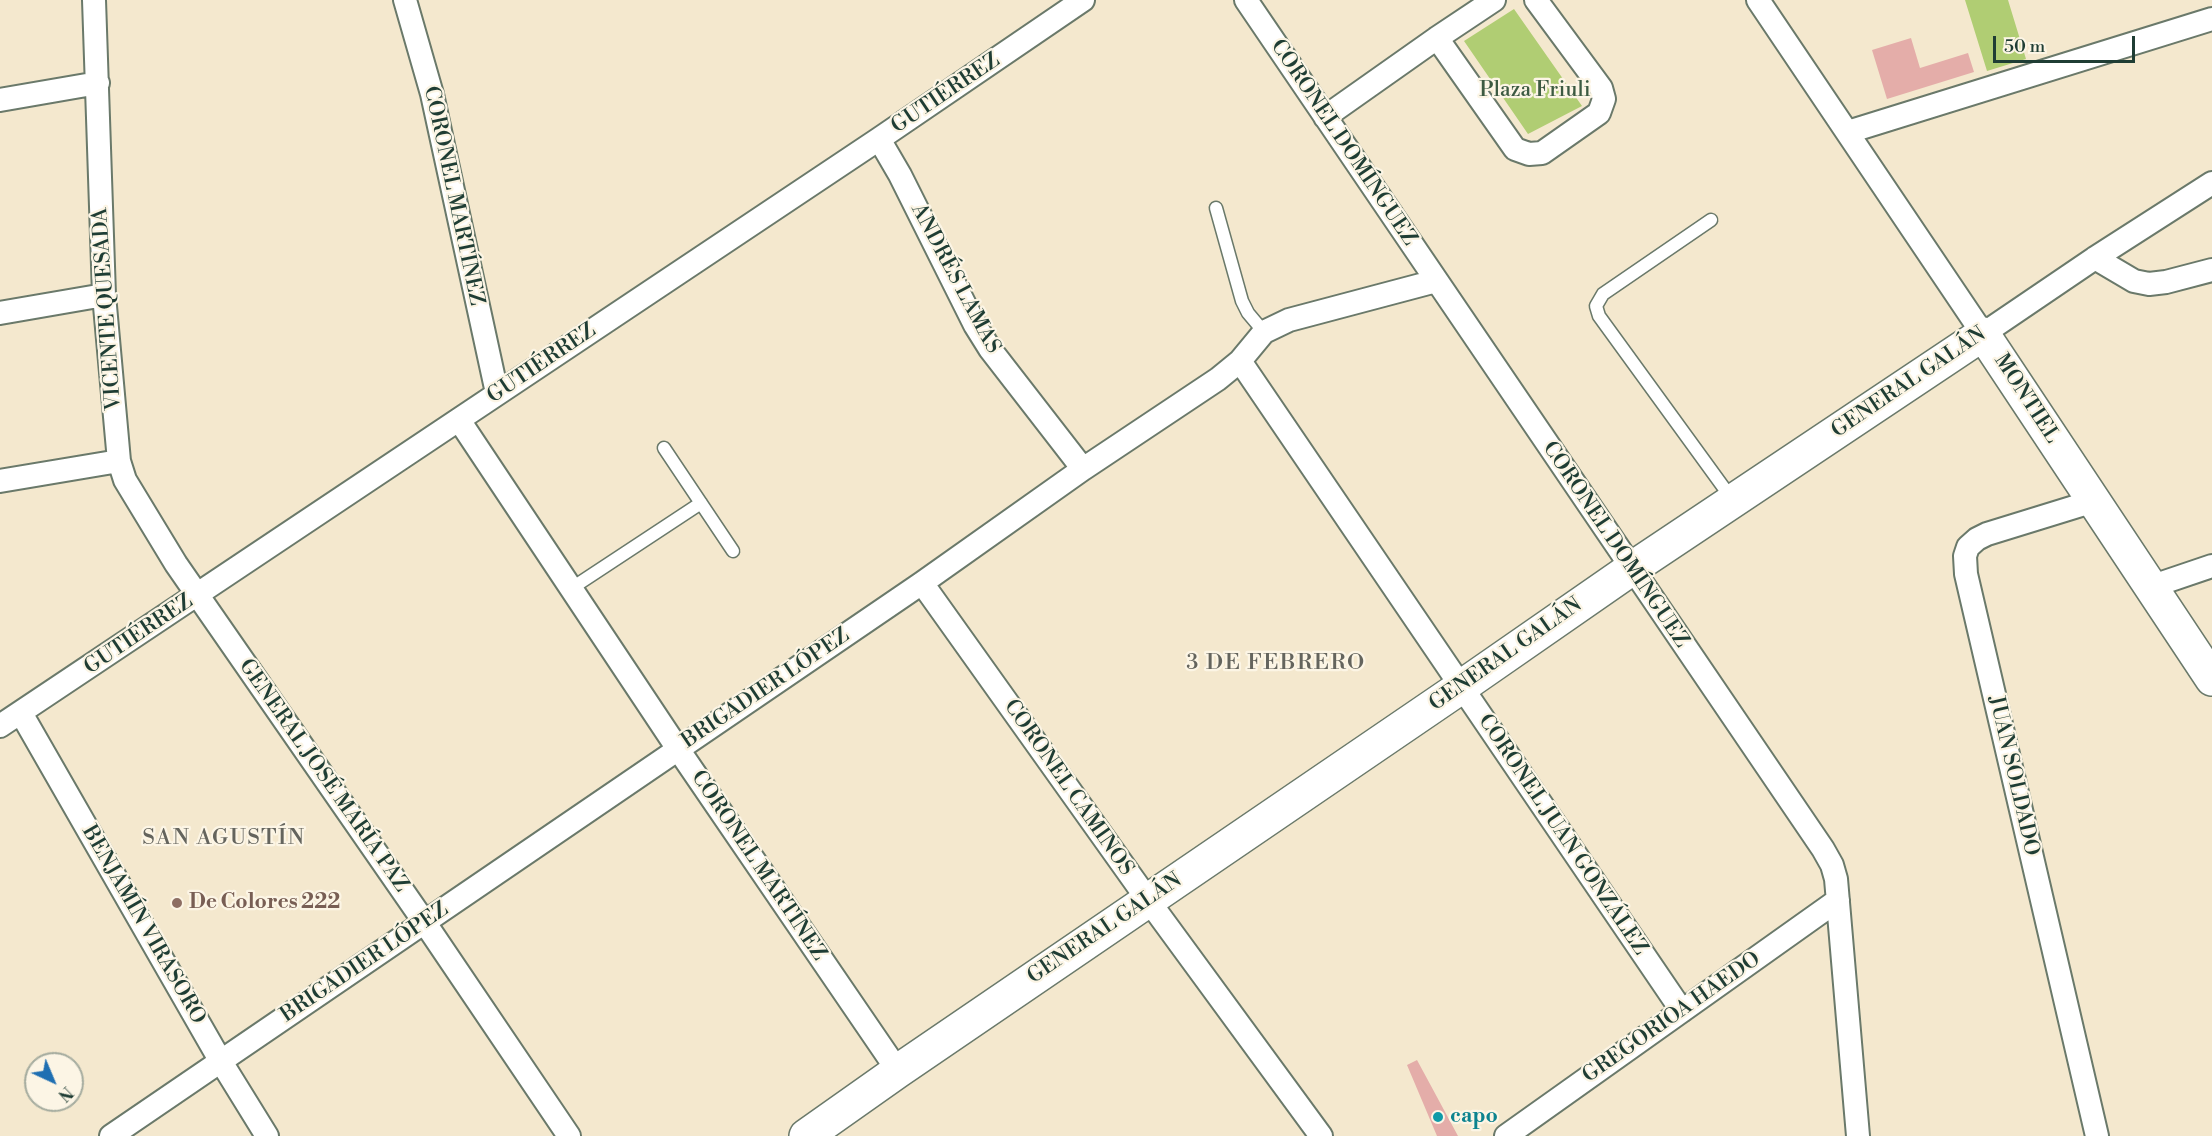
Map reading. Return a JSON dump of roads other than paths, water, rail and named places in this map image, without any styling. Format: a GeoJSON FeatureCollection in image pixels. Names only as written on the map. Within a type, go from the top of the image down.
{"type":"FeatureCollection","features":[{"type":"Feature","properties":{"kind":"street","name":"VICENTE QUESADA"},"geometry":{"type":"LineString","coordinates":[[94,0],[104,295],[119,461],[134,498],[176,564],[199,595]]}},
{"type":"Feature","properties":{"kind":"street","name":"CORONEL MARTÍNEZ"},"geometry":{"type":"LineString","coordinates":[[405,0],[432,94],[496,393]]}},
{"type":"Feature","properties":{"kind":"street","name":"GUTIÉRREZ"},"geometry":{"type":"LineString","coordinates":[[0,726],[199,595],[496,393],[879,140],[1083,0]]}},
{"type":"Feature","properties":{"kind":"street","name":"CORONEL DOMÍNGUEZ"},"geometry":{"type":"LineString","coordinates":[[1246,0],[1832,865],[1838,900],[1858,1136]]}},
{"type":"Feature","properties":{"kind":"street"},"geometry":{"type":"LineString","coordinates":[[1325,117],[1494,0]]}},
{"type":"Feature","properties":{"kind":"street"},"geometry":{"type":"LineString","coordinates":[[1437,38],[1515,148],[1528,154],[1542,153],[1599,113],[1604,99],[1601,88],[1536,0]]}},
{"type":"Feature","properties":{"kind":"street","name":"MONTIEL"},"geometry":{"type":"LineString","coordinates":[[1758,0],[2212,679]]}},
{"type":"Feature","properties":{"kind":"street"},"geometry":{"type":"LineString","coordinates":[[1848,132],[2212,19]]}},
{"type":"Feature","properties":{"kind":"street"},"geometry":{"type":"LineString","coordinates":[[0,100],[98,83]]}},
{"type":"Feature","properties":{"kind":"street","name":"ANDRÉS LAMAS"},"geometry":{"type":"LineString","coordinates":[[879,140],[900,175],[975,325],[990,349],[1083,469]]}},
{"type":"Feature","properties":{"kind":"street","name":"GENERAL GALÁN"},"geometry":{"type":"LineString","coordinates":[[806,1136],[1732,500],[2212,183]]}},
{"type":"Feature","properties":{"kind":"street"},"geometry":{"type":"LineString","coordinates":[[2096,258],[2134,281],[2149,284],[2212,270]]}},
{"type":"Feature","properties":{"kind":"street","name":"BRIGADIER LÓPEZ"},"geometry":{"type":"LineString","coordinates":[[111,1136],[922,584],[1083,469],[1218,379],[1240,361],[1264,332],[1288,320],[1436,281]]}},
{"type":"Feature","properties":{"kind":"street"},"geometry":{"type":"LineString","coordinates":[[0,313],[104,295]]}},
{"type":"Feature","properties":{"kind":"street","name":"CORONEL JUAN GONZÁLEZ"},"geometry":{"type":"LineString","coordinates":[[1240,361],[1682,1011]]}},
{"type":"Feature","properties":{"kind":"street","name":"CORONEL MARTÍNEZ"},"geometry":{"type":"LineString","coordinates":[[459,420],[678,749],[898,1071]]}},
{"type":"Feature","properties":{"kind":"street"},"geometry":{"type":"LineString","coordinates":[[0,481],[119,461]]}},
{"type":"Feature","properties":{"kind":"street","name":"JUAN SOLDADO"},"geometry":{"type":"LineString","coordinates":[[2094,501],[1977,538],[1968,547],[1965,556],[1966,574],[2097,1136]]}},
{"type":"Feature","properties":{"kind":"street"},"geometry":{"type":"LineString","coordinates":[[2150,587],[2212,566]]}},
{"type":"Feature","properties":{"kind":"street","name":"CORONEL CAMINOS"},"geometry":{"type":"LineString","coordinates":[[922,584],[1148,900],[1321,1136]]}},
{"type":"Feature","properties":{"kind":"street","name":"GENERAL JOSÉ MARÍA PAZ"},"geometry":{"type":"LineString","coordinates":[[199,595],[569,1136]]}},
{"type":"Feature","properties":{"kind":"street","name":"BENJAMÍN VIRASORO"},"geometry":{"type":"LineString","coordinates":[[21,712],[220,1060],[267,1136]]}},
{"type":"Feature","properties":{"kind":"street","name":"GREGORIOA HAEDO"},"geometry":{"type":"LineString","coordinates":[[1506,1136],[1838,900]]}},
{"type":"Feature","properties":{"kind":"lane"},"geometry":{"type":"LineString","coordinates":[[1216,208],[1242,301],[1248,313],[1264,332]]}},
{"type":"Feature","properties":{"kind":"lane"},"geometry":{"type":"LineString","coordinates":[[1711,220],[1603,294],[1596,306],[1599,316],[1732,500]]}},
{"type":"Feature","properties":{"kind":"lane"},"geometry":{"type":"LineString","coordinates":[[664,448],[732,551]]}},
{"type":"Feature","properties":{"kind":"lane"},"geometry":{"type":"LineString","coordinates":[[572,588],[701,503]]}},
{"type":"Feature","properties":{"kind":"place","name":"De Colores 222"},"geometry":{"type":"Point","coordinates":[177,903]}},
{"type":"Feature","properties":{"kind":"place","name":"capo"},"geometry":{"type":"Point","coordinates":[1438,1117]}},
{"type":"Feature","properties":{"kind":"district","name":"3 DE FEBRERO"},"geometry":{"type":"Point","coordinates":[1276,664]}},
{"type":"Feature","properties":{"kind":"district","name":"SAN AGUSTÍN"},"geometry":{"type":"Point","coordinates":[224,839]}},
{"type":"Feature","properties":{"kind":"park label","name":"Plaza Friuli"},"geometry":{"type":"Point","coordinates":[1535,91]}}]}
